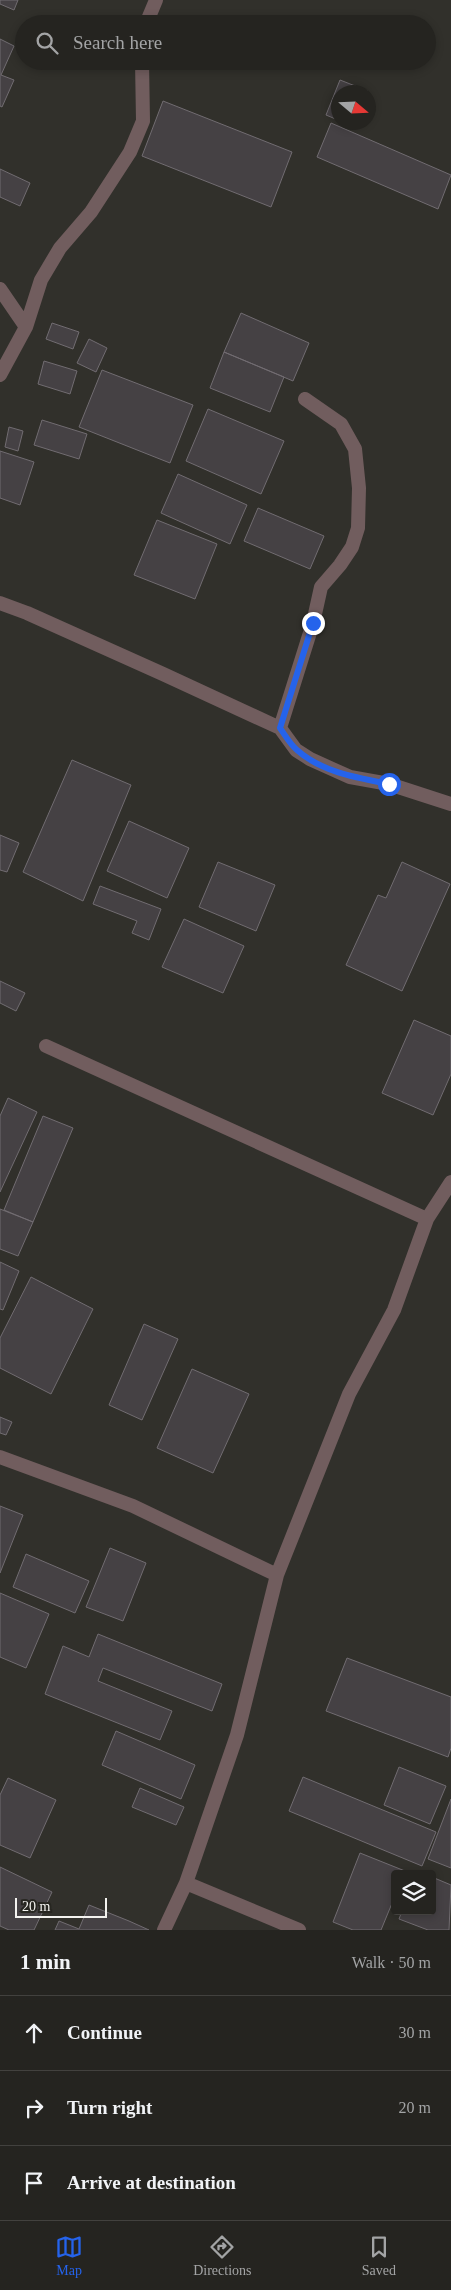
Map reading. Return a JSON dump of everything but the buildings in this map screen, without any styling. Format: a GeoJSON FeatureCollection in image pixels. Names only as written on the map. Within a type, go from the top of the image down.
{"type":"FeatureCollection","features":[{"type":"Feature","properties":{"kind":"street"},"geometry":{"type":"LineString","coordinates":[[150,15],[156,0]]}},
{"type":"Feature","properties":{"kind":"street"},"geometry":{"type":"LineString","coordinates":[[0,375],[26,328],[41,280],[60,248],[91,212],[130,152],[143,121],[142,70]]}},
{"type":"Feature","properties":{"kind":"street"},"geometry":{"type":"LineString","coordinates":[[0,289],[26,328]]}},
{"type":"Feature","properties":{"kind":"street"},"geometry":{"type":"LineString","coordinates":[[280,728],[313,623],[321,587],[340,565],[352,547],[358,528],[359,488],[355,448],[341,424],[305,399]]}},
{"type":"Feature","properties":{"kind":"street"},"geometry":{"type":"LineString","coordinates":[[0,603],[82,637],[280,728],[296,750],[310,759],[350,777],[389,784],[451,804]]}},
{"type":"Feature","properties":{"kind":"street"},"geometry":{"type":"LineString","coordinates":[[46,1046],[427,1219]]}},
{"type":"Feature","properties":{"kind":"street"},"geometry":{"type":"LineString","coordinates":[[164,1930],[186,1883],[237,1735],[277,1575],[349,1394],[394,1310],[427,1219],[451,1182]]}},
{"type":"Feature","properties":{"kind":"street"},"geometry":{"type":"LineString","coordinates":[[0,1456],[133,1506],[277,1575]]}},
{"type":"Feature","properties":{"kind":"street"},"geometry":{"type":"LineString","coordinates":[[186,1883],[299,1930]]}},
{"type":"Feature","properties":{"kind":"route"},"geometry":{"type":"LineString","coordinates":[[313,623],[280,728],[296,750],[310,759],[350,777],[389,784]]}}]}
